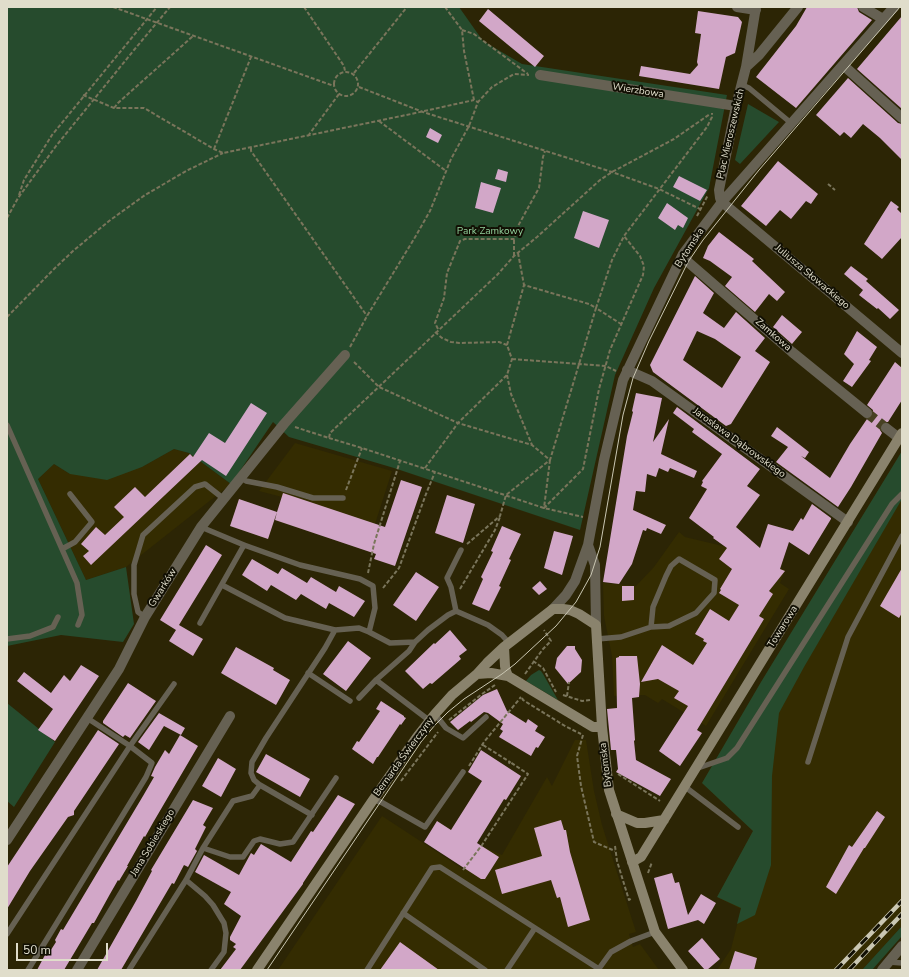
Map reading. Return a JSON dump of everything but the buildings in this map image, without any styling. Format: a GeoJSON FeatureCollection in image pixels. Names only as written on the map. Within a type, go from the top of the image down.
{"type":"FeatureCollection","features":[{"type":"Feature","properties":{"kind":"street"},"geometry":{"type":"LineString","coordinates":[[737,7],[756,8]]}},
{"type":"Feature","properties":{"kind":"street"},"geometry":{"type":"LineString","coordinates":[[746,67],[759,55],[798,7]]}},
{"type":"Feature","properties":{"kind":"street"},"geometry":{"type":"LineString","coordinates":[[863,7],[883,19]]}},
{"type":"Feature","properties":{"kind":"street","name":"Bytomska"},"geometry":{"type":"LineString","coordinates":[[553,609],[566,595],[575,581],[588,545],[604,460],[623,380],[623,371],[683,254],[722,202],[894,7]]}},
{"type":"Feature","properties":{"kind":"street","name":"Plac Mieroszewskich"},"geometry":{"type":"LineString","coordinates":[[722,202],[719,190],[736,106],[746,67],[756,8]]}},
{"type":"Feature","properties":{"kind":"street"},"geometry":{"type":"LineString","coordinates":[[843,65],[902,118]]}},
{"type":"Feature","properties":{"kind":"street","name":"Wierzbowa"},"geometry":{"type":"LineString","coordinates":[[540,75],[736,106]]}},
{"type":"Feature","properties":{"kind":"street","name":"Juliusza Słowackiego"},"geometry":{"type":"LineString","coordinates":[[722,202],[902,353]]}},
{"type":"Feature","properties":{"kind":"street","name":"Zamkowa"},"geometry":{"type":"LineString","coordinates":[[683,254],[688,262],[792,352],[867,413]]}},
{"type":"Feature","properties":{"kind":"street","name":"Gwarków"},"geometry":{"type":"LineString","coordinates":[[7,840],[127,656],[145,617],[201,527],[284,424],[345,355]]}},
{"type":"Feature","properties":{"kind":"street","name":"Jarosława Dąbrowskiego"},"geometry":{"type":"LineString","coordinates":[[623,371],[635,372],[652,381],[848,522]]}},
{"type":"Feature","properties":{"kind":"street"},"geometry":{"type":"LineString","coordinates":[[886,428],[900,436]]}},
{"type":"Feature","properties":{"kind":"street","name":"Towarowa"},"geometry":{"type":"LineString","coordinates":[[632,862],[641,857],[900,436]]}},
{"type":"Feature","properties":{"kind":"street","name":"Bytomska"},"geometry":{"type":"LineString","coordinates":[[588,545],[595,565],[596,625],[602,727],[608,790],[655,932],[682,970]]}},
{"type":"Feature","properties":{"kind":"street"},"geometry":{"type":"LineString","coordinates":[[553,609],[570,610],[596,625]]}},
{"type":"Feature","properties":{"kind":"street","name":"Bernarda Świerczyny"},"geometry":{"type":"LineString","coordinates":[[257,970],[388,777],[432,718],[452,696],[477,674],[486,663],[539,622],[553,609]]}},
{"type":"Feature","properties":{"kind":"street"},"geometry":{"type":"LineString","coordinates":[[507,646],[505,666],[508,676]]}},
{"type":"Feature","properties":{"kind":"street"},"geometry":{"type":"LineString","coordinates":[[477,674],[496,673],[508,676],[593,727],[602,727]]}},
{"type":"Feature","properties":{"kind":"street","name":"Jana Sobieskiego"},"geometry":{"type":"LineString","coordinates":[[77,970],[230,716]]}},
{"type":"Feature","properties":{"kind":"street"},"geometry":{"type":"LineString","coordinates":[[616,814],[637,823],[664,820]]}},
{"type":"Feature","properties":{"kind":"street"},"geometry":{"type":"LineString","coordinates":[[885,966],[902,946]]}},
{"type":"Feature","properties":{"kind":"lane"},"geometry":{"type":"LineString","coordinates":[[742,85],[749,88],[791,123]]}},
{"type":"Feature","properties":{"kind":"lane"},"geometry":{"type":"LineString","coordinates":[[7,425],[77,583],[82,615],[78,625]]}},
{"type":"Feature","properties":{"kind":"lane"},"geometry":{"type":"LineString","coordinates":[[241,478],[246,482],[277,487],[313,498],[343,498]]}},
{"type":"Feature","properties":{"kind":"lane"},"geometry":{"type":"LineString","coordinates":[[145,617],[138,612],[134,594],[134,565],[143,535],[195,487],[205,484],[224,499]]}},
{"type":"Feature","properties":{"kind":"lane"},"geometry":{"type":"LineString","coordinates":[[62,549],[75,542],[92,522],[70,494]]}},
{"type":"Feature","properties":{"kind":"lane"},"geometry":{"type":"LineString","coordinates":[[695,769],[727,758],[737,748],[892,504],[902,494]]}},
{"type":"Feature","properties":{"kind":"lane"},"geometry":{"type":"LineString","coordinates":[[201,527],[300,565],[360,579],[373,586],[375,608],[370,632]]}},
{"type":"Feature","properties":{"kind":"lane"},"geometry":{"type":"LineString","coordinates":[[808,762],[848,637],[902,536]]}},
{"type":"Feature","properties":{"kind":"lane"},"geometry":{"type":"LineString","coordinates":[[200,623],[244,544]]}},
{"type":"Feature","properties":{"kind":"lane"},"geometry":{"type":"LineString","coordinates":[[456,611],[447,578],[460,550]]}},
{"type":"Feature","properties":{"kind":"lane"},"geometry":{"type":"LineString","coordinates":[[597,639],[621,637],[651,627],[669,626],[696,613],[714,593],[715,580],[679,559],[671,566],[653,607],[651,627]]}},
{"type":"Feature","properties":{"kind":"lane"},"geometry":{"type":"LineString","coordinates":[[222,585],[285,618],[335,630],[359,628],[390,643],[415,642]]}},
{"type":"Feature","properties":{"kind":"lane"},"geometry":{"type":"LineString","coordinates":[[359,698],[376,680],[409,651],[415,642],[428,630],[456,611]]}},
{"type":"Feature","properties":{"kind":"lane"},"geometry":{"type":"LineString","coordinates":[[456,611],[488,625],[502,635],[507,646]]}},
{"type":"Feature","properties":{"kind":"lane"},"geometry":{"type":"LineString","coordinates":[[7,639],[30,636],[53,627],[58,617]]}},
{"type":"Feature","properties":{"kind":"lane"},"geometry":{"type":"LineString","coordinates":[[312,815],[254,780],[251,773],[252,762],[335,630]]}},
{"type":"Feature","properties":{"kind":"lane"},"geometry":{"type":"LineString","coordinates":[[308,673],[350,701]]}},
{"type":"Feature","properties":{"kind":"lane"},"geometry":{"type":"LineString","coordinates":[[376,680],[463,738],[486,717]]}},
{"type":"Feature","properties":{"kind":"lane"},"geometry":{"type":"LineString","coordinates":[[7,934],[130,746],[174,684]]}},
{"type":"Feature","properties":{"kind":"lane"},"geometry":{"type":"LineString","coordinates":[[28,970],[146,777],[152,763],[130,746],[87,718]]}},
{"type":"Feature","properties":{"kind":"lane"},"geometry":{"type":"LineString","coordinates":[[373,800],[381,802],[425,827],[464,771]]}},
{"type":"Feature","properties":{"kind":"lane"},"geometry":{"type":"LineString","coordinates":[[203,848],[230,857],[239,857],[242,856],[254,841],[260,839],[280,844],[293,842],[336,778]]}},
{"type":"Feature","properties":{"kind":"lane"},"geometry":{"type":"LineString","coordinates":[[129,970],[186,880],[203,848],[233,800],[252,796],[260,785]]}},
{"type":"Feature","properties":{"kind":"lane"},"geometry":{"type":"LineString","coordinates":[[684,786],[738,827]]}},
{"type":"Feature","properties":{"kind":"lane"},"geometry":{"type":"LineString","coordinates":[[367,970],[432,868],[440,867],[598,970],[611,952],[631,941],[655,932]]}},
{"type":"Feature","properties":{"kind":"lane"},"geometry":{"type":"LineString","coordinates":[[186,880],[213,905],[224,923],[226,933],[224,952],[211,970]]}},
{"type":"Feature","properties":{"kind":"lane"},"geometry":{"type":"LineString","coordinates":[[404,913],[485,970]]}},
{"type":"Feature","properties":{"kind":"lane"},"geometry":{"type":"LineString","coordinates":[[507,970],[535,928]]}},
{"type":"Feature","properties":{"kind":"lane"},"geometry":{"type":"LineString","coordinates":[[885,966],[902,963]]}},
{"type":"Feature","properties":{"kind":"path"},"geometry":{"type":"LineString","coordinates":[[113,7],[334,86]]}},
{"type":"Feature","properties":{"kind":"path"},"geometry":{"type":"LineString","coordinates":[[18,198],[24,180],[52,135],[83,95],[157,7]]}},
{"type":"Feature","properties":{"kind":"path"},"geometry":{"type":"LineString","coordinates":[[7,218],[18,198],[56,146],[170,7]]}},
{"type":"Feature","properties":{"kind":"path"},"geometry":{"type":"LineString","coordinates":[[304,7],[344,66],[344,71]]}},
{"type":"Feature","properties":{"kind":"path"},"geometry":{"type":"LineString","coordinates":[[354,74],[407,7]]}},
{"type":"Feature","properties":{"kind":"path"},"geometry":{"type":"LineString","coordinates":[[445,7],[462,30],[464,51],[474,100]]}},
{"type":"Feature","properties":{"kind":"path"},"geometry":{"type":"LineString","coordinates":[[462,30],[474,34],[529,75]]}},
{"type":"Feature","properties":{"kind":"path"},"geometry":{"type":"LineString","coordinates":[[114,108],[193,36]]}},
{"type":"Feature","properties":{"kind":"path"},"geometry":{"type":"LineString","coordinates":[[214,149],[251,57]]}},
{"type":"Feature","properties":{"kind":"path"},"geometry":{"type":"LineString","coordinates":[[344,71],[354,74],[357,77],[359,87],[353,94],[343,96],[336,90],[334,80],[336,76],[344,71]]}},
{"type":"Feature","properties":{"kind":"path"},"geometry":{"type":"LineString","coordinates":[[540,75],[514,74],[492,87],[478,102],[469,126],[451,159],[430,211],[345,355],[355,362],[379,387],[458,423],[532,445],[550,460]]}},
{"type":"Feature","properties":{"kind":"path"},"geometry":{"type":"LineString","coordinates":[[359,87],[423,112],[612,172],[659,189],[712,215]]}},
{"type":"Feature","properties":{"kind":"path"},"geometry":{"type":"LineString","coordinates":[[308,136],[339,94]]}},
{"type":"Feature","properties":{"kind":"path"},"geometry":{"type":"LineString","coordinates":[[83,95],[114,108],[144,108],[223,153]]}},
{"type":"Feature","properties":{"kind":"path"},"geometry":{"type":"LineString","coordinates":[[7,317],[69,255],[109,221],[145,196],[188,170],[223,153],[423,112],[474,100],[478,102]]}},
{"type":"Feature","properties":{"kind":"path"},"geometry":{"type":"LineString","coordinates":[[329,438],[330,433],[438,329],[497,275],[514,256],[600,180],[674,139],[716,109],[718,103]]}},
{"type":"Feature","properties":{"kind":"path"},"geometry":{"type":"LineString","coordinates":[[544,508],[550,460],[612,260],[624,236],[707,127],[712,117],[712,112]]}},
{"type":"Feature","properties":{"kind":"path"},"geometry":{"type":"LineString","coordinates":[[379,121],[446,171]]}},
{"type":"Feature","properties":{"kind":"path"},"geometry":{"type":"LineString","coordinates":[[251,147],[256,157],[367,316]]}},
{"type":"Feature","properties":{"kind":"path"},"geometry":{"type":"LineString","coordinates":[[514,256],[514,239],[518,226],[538,188],[543,157],[546,151]]}},
{"type":"Feature","properties":{"kind":"path"},"geometry":{"type":"LineString","coordinates":[[828,184],[835,190]]}},
{"type":"Feature","properties":{"kind":"path"},"geometry":{"type":"LineString","coordinates":[[544,508],[583,469],[610,350],[643,275],[644,266],[640,256],[624,236]]}},
{"type":"Feature","properties":{"kind":"path"},"geometry":{"type":"LineString","coordinates":[[438,329],[436,323],[444,298],[447,273],[460,241],[465,239],[514,239]]}},
{"type":"Feature","properties":{"kind":"path"},"geometry":{"type":"LineString","coordinates":[[518,253],[524,285],[506,345],[512,359],[507,376],[511,394],[532,445]]}},
{"type":"Feature","properties":{"kind":"path"},"geometry":{"type":"LineString","coordinates":[[524,285],[589,304],[621,324]]}},
{"type":"Feature","properties":{"kind":"path"},"geometry":{"type":"LineString","coordinates":[[435,332],[442,338],[451,342],[499,342],[506,345]]}},
{"type":"Feature","properties":{"kind":"path"},"geometry":{"type":"LineString","coordinates":[[512,359],[606,366],[623,371]]}},
{"type":"Feature","properties":{"kind":"path"},"geometry":{"type":"LineString","coordinates":[[425,468],[458,423],[507,376]]}},
{"type":"Feature","properties":{"kind":"path"},"geometry":{"type":"LineString","coordinates":[[284,424],[425,468],[544,508],[583,518],[585,512]]}},
{"type":"Feature","properties":{"kind":"path"},"geometry":{"type":"LineString","coordinates":[[343,498],[362,448]]}},
{"type":"Feature","properties":{"kind":"path"},"geometry":{"type":"LineString","coordinates":[[366,582],[374,544],[400,460]]}},
{"type":"Feature","properties":{"kind":"path"},"geometry":{"type":"LineString","coordinates":[[459,593],[461,587],[495,530],[506,495],[550,460]]}},
{"type":"Feature","properties":{"kind":"path"},"geometry":{"type":"LineString","coordinates":[[374,592],[381,590],[399,568],[435,472]]}},
{"type":"Feature","properties":{"kind":"path"},"geometry":{"type":"LineString","coordinates":[[460,550],[500,516]]}},
{"type":"Feature","properties":{"kind":"path"},"geometry":{"type":"LineString","coordinates":[[539,622],[551,641],[534,661],[516,689],[523,700],[565,726],[588,738]]}},
{"type":"Feature","properties":{"kind":"path"},"geometry":{"type":"LineString","coordinates":[[534,661],[543,668],[557,694],[582,700],[592,700]]}},
{"type":"Feature","properties":{"kind":"path"},"geometry":{"type":"LineString","coordinates":[[567,696],[569,682]]}},
{"type":"Feature","properties":{"kind":"path"},"geometry":{"type":"LineString","coordinates":[[388,777],[398,785],[444,725],[482,694],[498,684]]}},
{"type":"Feature","properties":{"kind":"path"},"geometry":{"type":"LineString","coordinates":[[464,771],[482,745],[521,697]]}},
{"type":"Feature","properties":{"kind":"path"},"geometry":{"type":"LineString","coordinates":[[583,735],[577,756],[581,786],[594,842],[615,851]]}},
{"type":"Feature","properties":{"kind":"path"},"geometry":{"type":"LineString","coordinates":[[459,868],[464,871],[528,774],[482,745]]}},
{"type":"Feature","properties":{"kind":"path"},"geometry":{"type":"LineString","coordinates":[[615,773],[660,801]]}},
{"type":"Feature","properties":{"kind":"shaded area"},"geometry":{"type":"Polygon","coordinates":[[[295,443],[392,471],[367,549],[275,520],[282,497],[259,491],[295,443]]]}},
{"type":"Feature","properties":{"kind":"shaded area"},"geometry":{"type":"Polygon","coordinates":[[[174,449],[189,453],[231,484],[126,567],[86,580],[38,479],[54,464],[70,474],[142,467],[174,449]]]}},
{"type":"Feature","properties":{"kind":"shaded area"},"geometry":{"type":"Polygon","coordinates":[[[902,451],[902,926],[862,970],[717,970],[731,949],[741,909],[717,897],[753,831],[702,783],[761,682],[902,451]]]}},
{"type":"Feature","properties":{"kind":"shaded area"},"geometry":{"type":"Polygon","coordinates":[[[679,532],[685,537],[727,547],[756,560],[785,570],[780,583],[789,589],[706,726],[662,699],[658,703],[645,695],[614,696],[612,656],[604,616],[603,583],[636,586],[654,567],[679,532]]]}},
{"type":"Feature","properties":{"kind":"shaded area"},"geometry":{"type":"Polygon","coordinates":[[[575,740],[586,740],[594,791],[602,825],[636,932],[629,934],[633,947],[640,944],[659,970],[278,970],[382,816],[463,869],[479,845],[502,855],[547,777],[552,786],[575,740]]]}},
{"type":"Feature","properties":{"kind":"green space","name":"Park Zamkowy"},"geometry":{"type":"Polygon","coordinates":[[[7,7],[459,7],[483,41],[522,64],[727,95],[709,188],[654,288],[615,375],[580,530],[394,468],[289,437],[273,422],[231,484],[189,453],[174,449],[142,467],[107,480],[70,474],[54,464],[38,479],[86,580],[126,567],[134,624],[123,642],[61,635],[7,646],[7,7]]]}},
{"type":"Feature","properties":{"kind":"green space"},"geometry":{"type":"Polygon","coordinates":[[[748,104],[779,122],[740,164],[735,160],[748,104]]]}},
{"type":"Feature","properties":{"kind":"green space"},"geometry":{"type":"Polygon","coordinates":[[[902,451],[902,499],[804,667],[779,713],[772,776],[771,865],[755,915],[737,924],[741,908],[717,897],[753,831],[702,783],[761,682],[902,451]]]}},
{"type":"Feature","properties":{"kind":"green space"},"geometry":{"type":"Polygon","coordinates":[[[539,670],[543,674],[558,700],[526,681],[531,675],[539,670]]]}},
{"type":"Feature","properties":{"kind":"green space"},"geometry":{"type":"Polygon","coordinates":[[[7,703],[55,742],[14,807],[7,801],[7,703]]]}},
{"type":"Feature","properties":{"kind":"green space"},"geometry":{"type":"Polygon","coordinates":[[[902,926],[902,936],[872,970],[862,970],[902,926]]]}},
{"type":"Feature","properties":{"kind":"tunnel"},"geometry":{"type":"LineString","coordinates":[[867,413],[886,428]]}},
{"type":"Feature","properties":{"kind":"tram line"},"geometry":{"type":"LineString","coordinates":[[267,970],[421,742],[435,725],[464,699],[515,664],[556,626],[576,602],[591,575],[600,547],[623,415],[633,378],[649,341],[688,262],[703,240],[759,170],[900,7]]}},
{"type":"Feature","properties":{"kind":"railway"},"geometry":{"type":"LineString","coordinates":[[836,970],[902,901]]}},
{"type":"Feature","properties":{"kind":"railway"},"geometry":{"type":"LineString","coordinates":[[849,970],[902,914]]}}]}
